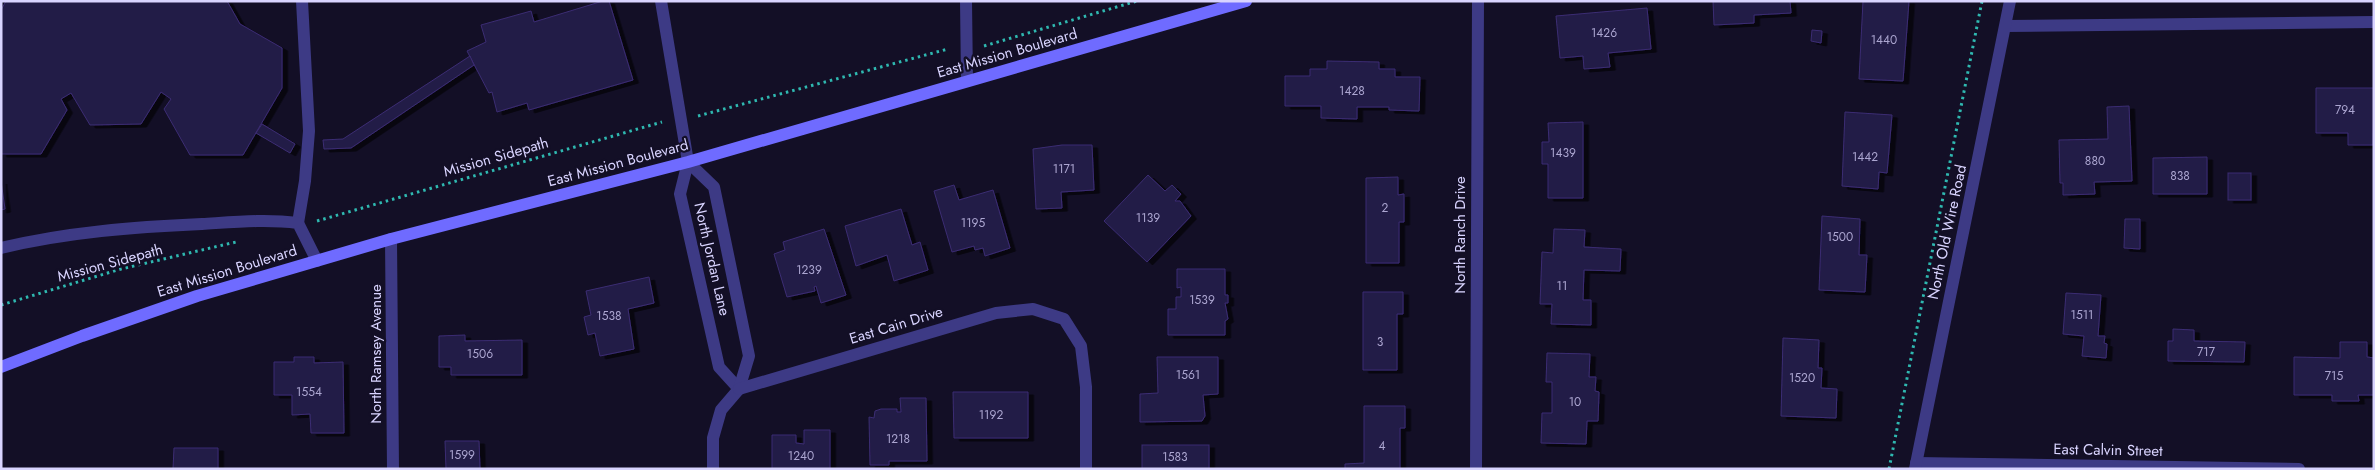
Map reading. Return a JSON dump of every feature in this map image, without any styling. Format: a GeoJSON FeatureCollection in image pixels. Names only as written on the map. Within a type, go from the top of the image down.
{"type":"FeatureCollection","features":[{"type":"Feature","properties":{"kind":"main road","name":"East Mission Boulevard"},"geometry":{"type":"LineString","coordinates":[[1,367],[146,313],[391,239],[688,162],[1246,1]]}},
{"type":"Feature","properties":{"kind":"street"},"geometry":{"type":"LineString","coordinates":[[302,1],[309,131],[305,181],[298,223],[317,261]]}},
{"type":"Feature","properties":{"kind":"street"},"geometry":{"type":"LineString","coordinates":[[661,1],[688,162]]}},
{"type":"Feature","properties":{"kind":"street"},"geometry":{"type":"LineString","coordinates":[[966,1],[968,81]]}},
{"type":"Feature","properties":{"kind":"street","name":"North Ranch Drive"},"geometry":{"type":"LineString","coordinates":[[1476,469],[1478,1]]}},
{"type":"Feature","properties":{"kind":"street","name":"North Old Wire Road"},"geometry":{"type":"LineString","coordinates":[[1915,466],[2010,1]]}},
{"type":"Feature","properties":{"kind":"street"},"geometry":{"type":"LineString","coordinates":[[2006,26],[2374,22]]}},
{"type":"Feature","properties":{"kind":"street","name":"North Jordan Lane"},"geometry":{"type":"LineString","coordinates":[[713,469],[712,438],[721,410],[739,389],[748,356],[714,187],[688,162],[680,194],[719,367],[739,389]]}},
{"type":"Feature","properties":{"kind":"street"},"geometry":{"type":"LineString","coordinates":[[1,248],[41,239],[161,226],[274,220],[298,223]]}},
{"type":"Feature","properties":{"kind":"street","name":"North Ramsey Avenue"},"geometry":{"type":"LineString","coordinates":[[391,239],[393,469]]}},
{"type":"Feature","properties":{"kind":"street","name":"East Cain Drive"},"geometry":{"type":"LineString","coordinates":[[739,389],[996,313],[1033,309],[1064,318],[1081,346],[1086,387],[1086,469]]}},
{"type":"Feature","properties":{"kind":"street","name":"East Calvin Street"},"geometry":{"type":"LineString","coordinates":[[1915,466],[2299,469]]}},
{"type":"Feature","properties":{"kind":"path"},"geometry":{"type":"LineString","coordinates":[[994,44],[1136,1]]}},
{"type":"Feature","properties":{"kind":"path"},"geometry":{"type":"LineString","coordinates":[[1889,469],[1982,1]]}},
{"type":"Feature","properties":{"kind":"path"},"geometry":{"type":"LineString","coordinates":[[706,114],[943,49]]}},
{"type":"Feature","properties":{"kind":"path","name":"Mission Sidepath"},"geometry":{"type":"LineString","coordinates":[[333,215],[666,121]]}},
{"type":"Feature","properties":{"kind":"path","name":"Mission Sidepath"},"geometry":{"type":"LineString","coordinates":[[1,305],[121,270],[245,240]]}},
{"type":"Feature","properties":{"kind":"building"},"geometry":{"type":"Polygon","coordinates":[[[6,1],[227,1],[240,24],[282,48],[282,88],[243,155],[190,155],[164,109],[171,99],[161,92],[141,124],[90,125],[71,93],[61,99],[67,110],[41,154],[1,154],[1,10],[6,1]]]}},
{"type":"Feature","properties":{"kind":"building"},"geometry":{"type":"Polygon","coordinates":[[[603,1],[609,1],[633,80],[529,110],[527,103],[497,112],[492,92],[489,93],[467,51],[486,42],[481,25],[531,11],[534,22],[603,1]]]}},
{"type":"Feature","properties":{"kind":"building"},"geometry":{"type":"Polygon","coordinates":[[[1713,1],[1790,1],[1791,13],[1754,15],[1754,23],[1714,25],[1713,1]]]}},
{"type":"Feature","properties":{"kind":"building"},"geometry":{"type":"Polygon","coordinates":[[[1863,1],[1909,1],[1903,81],[1859,79],[1863,1]]]}},
{"type":"Feature","properties":{"kind":"building"},"geometry":{"type":"Polygon","coordinates":[[[1647,8],[1651,49],[1608,53],[1610,67],[1584,69],[1583,56],[1560,58],[1556,16],[1647,8]]]}},
{"type":"Feature","properties":{"kind":"building"},"geometry":{"type":"Polygon","coordinates":[[[1812,30],[1822,31],[1821,43],[1811,41],[1812,30]]]}},
{"type":"Feature","properties":{"kind":"building"},"geometry":{"type":"Polygon","coordinates":[[[470,56],[474,65],[351,148],[324,149],[323,140],[343,139],[470,56]]]}},
{"type":"Feature","properties":{"kind":"building"},"geometry":{"type":"Polygon","coordinates":[[[1327,61],[1379,62],[1379,69],[1395,69],[1395,77],[1420,77],[1419,111],[1389,110],[1389,107],[1357,107],[1357,119],[1321,118],[1321,106],[1285,106],[1285,76],[1310,76],[1310,69],[1327,69],[1327,61]]]}},
{"type":"Feature","properties":{"kind":"building"},"geometry":{"type":"Polygon","coordinates":[[[2316,88],[2374,88],[2373,145],[2348,145],[2348,133],[2316,133],[2316,88]]]}},
{"type":"Feature","properties":{"kind":"building"},"geometry":{"type":"Polygon","coordinates":[[[2129,106],[2132,181],[2094,182],[2095,194],[2063,195],[2063,183],[2060,183],[2059,140],[2108,139],[2107,107],[2129,106]]]}},
{"type":"Feature","properties":{"kind":"building"},"geometry":{"type":"Polygon","coordinates":[[[1845,112],[1892,115],[1887,173],[1879,172],[1878,189],[1842,186],[1845,112]]]}},
{"type":"Feature","properties":{"kind":"building"},"geometry":{"type":"Polygon","coordinates":[[[1583,122],[1583,198],[1548,198],[1548,164],[1542,164],[1542,142],[1549,142],[1548,123],[1583,122]]]}},
{"type":"Feature","properties":{"kind":"building"},"geometry":{"type":"Polygon","coordinates":[[[262,124],[295,144],[290,153],[256,133],[262,124]]]}},
{"type":"Feature","properties":{"kind":"building"},"geometry":{"type":"Polygon","coordinates":[[[1062,145],[1092,145],[1094,190],[1061,192],[1062,208],[1036,209],[1033,149],[1062,145]]]}},
{"type":"Feature","properties":{"kind":"building"},"geometry":{"type":"Polygon","coordinates":[[[2207,157],[2207,194],[2153,194],[2153,158],[2207,157]]]}},
{"type":"Feature","properties":{"kind":"building"},"geometry":{"type":"Polygon","coordinates":[[[2228,173],[2251,173],[2251,200],[2228,200],[2228,173]]]}},
{"type":"Feature","properties":{"kind":"building"},"geometry":{"type":"Polygon","coordinates":[[[1148,175],[1165,191],[1172,185],[1181,194],[1175,201],[1180,201],[1191,216],[1147,262],[1104,221],[1148,175]]]}},
{"type":"Feature","properties":{"kind":"building"},"geometry":{"type":"Polygon","coordinates":[[[1398,177],[1398,195],[1404,194],[1404,222],[1399,222],[1399,263],[1366,263],[1366,178],[1398,177]]]}},
{"type":"Feature","properties":{"kind":"building"},"geometry":{"type":"Polygon","coordinates":[[[1,181],[5,209],[1,210],[1,181]]]}},
{"type":"Feature","properties":{"kind":"building"},"geometry":{"type":"Polygon","coordinates":[[[954,185],[959,200],[993,190],[1010,248],[985,256],[983,248],[975,250],[974,246],[952,252],[934,191],[954,185]]]}},
{"type":"Feature","properties":{"kind":"building"},"geometry":{"type":"Polygon","coordinates":[[[901,209],[912,245],[920,242],[928,270],[894,281],[887,255],[856,266],[845,226],[901,209]]]}},
{"type":"Feature","properties":{"kind":"building"},"geometry":{"type":"Polygon","coordinates":[[[1822,216],[1860,219],[1859,255],[1867,255],[1865,292],[1819,290],[1822,216]]]}},
{"type":"Feature","properties":{"kind":"building"},"geometry":{"type":"Polygon","coordinates":[[[2125,219],[2140,219],[2140,249],[2124,248],[2125,219]]]}},
{"type":"Feature","properties":{"kind":"building"},"geometry":{"type":"Polygon","coordinates":[[[824,229],[846,295],[821,303],[816,286],[814,287],[815,291],[787,297],[774,254],[785,250],[783,242],[824,229]]]}},
{"type":"Feature","properties":{"kind":"building"},"geometry":{"type":"Polygon","coordinates":[[[1554,229],[1585,230],[1584,247],[1621,249],[1620,271],[1584,270],[1583,300],[1591,300],[1591,325],[1551,324],[1552,304],[1540,304],[1542,252],[1553,253],[1554,229]]]}},
{"type":"Feature","properties":{"kind":"building"},"geometry":{"type":"Polygon","coordinates":[[[1177,269],[1225,269],[1225,295],[1228,295],[1228,303],[1225,303],[1228,319],[1225,321],[1225,335],[1168,335],[1168,309],[1176,309],[1176,297],[1181,297],[1181,287],[1177,288],[1177,269]]]}},
{"type":"Feature","properties":{"kind":"building"},"geometry":{"type":"Polygon","coordinates":[[[649,277],[654,303],[628,309],[634,349],[600,356],[595,333],[588,335],[584,317],[591,315],[586,291],[649,277]]]}},
{"type":"Feature","properties":{"kind":"building"},"geometry":{"type":"Polygon","coordinates":[[[1363,292],[1403,292],[1403,314],[1397,314],[1397,370],[1363,370],[1363,292]]]}},
{"type":"Feature","properties":{"kind":"building"},"geometry":{"type":"Polygon","coordinates":[[[2066,293],[2101,295],[2098,336],[2105,336],[2104,343],[2107,344],[2106,358],[2082,356],[2084,336],[2063,334],[2066,293]]]}},
{"type":"Feature","properties":{"kind":"building"},"geometry":{"type":"Polygon","coordinates":[[[2173,329],[2194,330],[2194,341],[2245,342],[2244,362],[2168,361],[2168,341],[2173,341],[2173,329]]]}},
{"type":"Feature","properties":{"kind":"building"},"geometry":{"type":"Polygon","coordinates":[[[465,335],[465,341],[522,340],[522,375],[451,375],[451,367],[439,367],[439,336],[465,335]]]}},
{"type":"Feature","properties":{"kind":"building"},"geometry":{"type":"Polygon","coordinates":[[[1783,338],[1819,340],[1818,368],[1822,368],[1821,388],[1837,389],[1836,418],[1781,416],[1783,338]]]}},
{"type":"Feature","properties":{"kind":"building"},"geometry":{"type":"Polygon","coordinates":[[[2340,342],[2367,342],[2367,357],[2374,358],[2374,395],[2358,395],[2359,401],[2332,401],[2332,395],[2294,395],[2294,357],[2340,358],[2340,342]]]}},
{"type":"Feature","properties":{"kind":"building"},"geometry":{"type":"Polygon","coordinates":[[[1547,353],[1590,354],[1589,377],[1596,377],[1595,391],[1599,392],[1598,421],[1587,421],[1586,444],[1541,443],[1542,413],[1552,413],[1552,382],[1546,382],[1547,353]]]}},
{"type":"Feature","properties":{"kind":"building"},"geometry":{"type":"Polygon","coordinates":[[[294,357],[314,357],[314,363],[343,362],[344,433],[311,433],[310,414],[292,415],[292,395],[274,395],[274,362],[294,362],[294,357]]]}},
{"type":"Feature","properties":{"kind":"building"},"geometry":{"type":"Polygon","coordinates":[[[1157,357],[1218,357],[1218,394],[1203,395],[1205,416],[1202,421],[1140,422],[1140,394],[1158,393],[1157,357]]]}},
{"type":"Feature","properties":{"kind":"building"},"geometry":{"type":"Polygon","coordinates":[[[953,392],[1028,392],[1028,438],[954,438],[953,392]]]}},
{"type":"Feature","properties":{"kind":"building"},"geometry":{"type":"Polygon","coordinates":[[[900,398],[926,398],[927,461],[889,461],[889,465],[870,465],[869,417],[874,418],[875,411],[881,409],[897,409],[897,412],[901,412],[900,398]]]}},
{"type":"Feature","properties":{"kind":"building"},"geometry":{"type":"Polygon","coordinates":[[[1364,406],[1405,406],[1405,428],[1400,428],[1400,469],[1345,469],[1345,464],[1364,463],[1364,406]]]}},
{"type":"Feature","properties":{"kind":"building"},"geometry":{"type":"Polygon","coordinates":[[[804,430],[830,430],[830,469],[772,469],[772,435],[796,435],[796,443],[804,444],[804,430]]]}},
{"type":"Feature","properties":{"kind":"building"},"geometry":{"type":"Polygon","coordinates":[[[445,441],[479,441],[480,469],[446,469],[445,441]]]}},
{"type":"Feature","properties":{"kind":"building"},"geometry":{"type":"Polygon","coordinates":[[[1142,445],[1209,445],[1209,469],[1142,469],[1142,445]]]}},
{"type":"Feature","properties":{"kind":"building"},"geometry":{"type":"Polygon","coordinates":[[[174,448],[218,448],[218,469],[173,469],[174,448]]]}}]}
